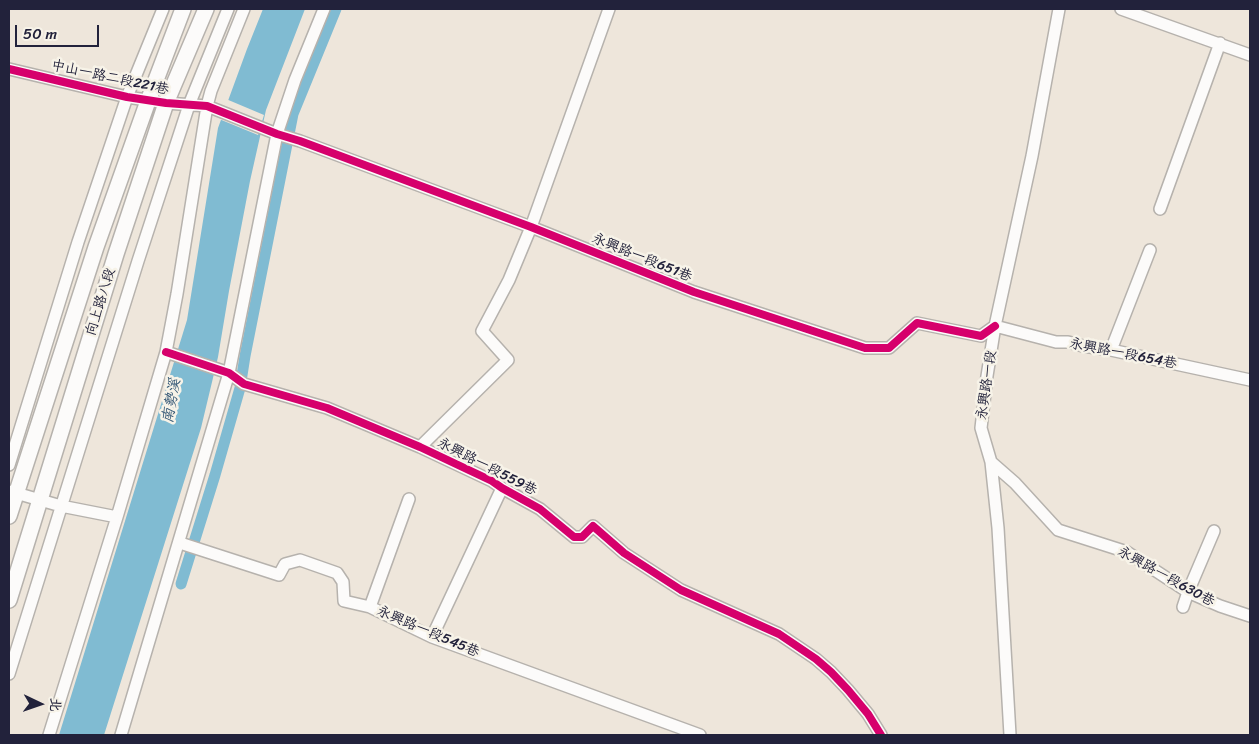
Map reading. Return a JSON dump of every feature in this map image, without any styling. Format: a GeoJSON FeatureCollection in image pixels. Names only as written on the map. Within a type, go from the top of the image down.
{"type":"FeatureCollection","features":[{"type":"Feature","properties":{"kind":"main road","name":"向上路八段"},"geometry":{"type":"LineString","coordinates":[[9,516],[12,492],[96,247],[183,9]]}},
{"type":"Feature","properties":{"kind":"main road","name":"向上路八段"},"geometry":{"type":"LineString","coordinates":[[9,600],[113,264],[166,103],[206,9]]}},
{"type":"Feature","properties":{"kind":"street"},"geometry":{"type":"LineString","coordinates":[[9,465],[76,251],[127,97],[163,9]]}},
{"type":"Feature","properties":{"kind":"street"},"geometry":{"type":"LineString","coordinates":[[9,674],[138,261],[189,105],[228,9]]}},
{"type":"Feature","properties":{"kind":"street"},"geometry":{"type":"LineString","coordinates":[[49,735],[116,517],[170,354],[177,294],[207,106],[211,91],[244,9]]}},
{"type":"Feature","properties":{"kind":"street"},"geometry":{"type":"LineString","coordinates":[[121,735],[180,543],[224,371],[277,134],[295,80],[324,9]]}},
{"type":"Feature","properties":{"kind":"street"},"geometry":{"type":"LineString","coordinates":[[420,447],[508,360],[482,331],[509,280],[532,227],[609,9]]}},
{"type":"Feature","properties":{"kind":"street","name":"永興路一段"},"geometry":{"type":"LineString","coordinates":[[1010,735],[998,528],[991,462],[981,428],[987,376],[996,326],[1032,156],[1059,9]]}},
{"type":"Feature","properties":{"kind":"street"},"geometry":{"type":"LineString","coordinates":[[1121,9],[1250,55]]}},
{"type":"Feature","properties":{"kind":"street"},"geometry":{"type":"LineString","coordinates":[[1160,209],[1220,44]]}},
{"type":"Feature","properties":{"kind":"street","name":"中山一路二段221巷"},"geometry":{"type":"LineString","coordinates":[[9,69],[148,101],[207,106],[277,134]]}},
{"type":"Feature","properties":{"kind":"street","name":"永興路一段651巷"},"geometry":{"type":"LineString","coordinates":[[277,134],[532,227],[694,292],[865,348],[890,348],[917,323],[980,336],[996,326]]}},
{"type":"Feature","properties":{"kind":"street"},"geometry":{"type":"LineString","coordinates":[[1112,350],[1150,250]]}},
{"type":"Feature","properties":{"kind":"street","name":"永興路一段654巷"},"geometry":{"type":"LineString","coordinates":[[996,326],[1056,342],[1068,342],[1112,350],[1250,380]]}},
{"type":"Feature","properties":{"kind":"street","name":"永興路一段559巷"},"geometry":{"type":"LineString","coordinates":[[170,354],[224,371],[244,384],[327,408],[420,447],[492,481],[540,508],[574,537],[582,537],[592,526],[624,554],[681,590],[779,634],[816,659],[848,690],[868,714],[881,735]]}},
{"type":"Feature","properties":{"kind":"street","name":"永興路一段630巷"},"geometry":{"type":"LineString","coordinates":[[991,462],[1015,483],[1058,530],[1127,552],[1188,592],[1220,606],[1250,616]]}},
{"type":"Feature","properties":{"kind":"street"},"geometry":{"type":"LineString","coordinates":[[432,637],[502,488]]}},
{"type":"Feature","properties":{"kind":"street"},"geometry":{"type":"LineString","coordinates":[[12,492],[62,506],[116,517]]}},
{"type":"Feature","properties":{"kind":"street"},"geometry":{"type":"LineString","coordinates":[[370,607],[409,500]]}},
{"type":"Feature","properties":{"kind":"street"},"geometry":{"type":"LineString","coordinates":[[1184,607],[1188,592],[1214,531]]}},
{"type":"Feature","properties":{"kind":"street","name":"永興路一段545巷"},"geometry":{"type":"LineString","coordinates":[[180,543],[279,575],[285,564],[300,560],[337,573],[343,582],[344,601],[370,607],[432,637],[700,735]]}},
{"type":"Feature","properties":{"kind":"water","name":"南勢溪"},"geometry":{"type":"Polygon","coordinates":[[[263,9],[305,9],[266,110],[250,181],[218,357],[201,428],[104,735],[59,735],[187,320],[218,128],[263,9]]]}},
{"type":"Feature","properties":{"kind":"pier"},"geometry":{"type":"Polygon","coordinates":[[[226,99],[264,115],[258,135],[219,119],[226,99]]]}},
{"type":"Feature","properties":{"kind":"waterway"},"geometry":{"type":"LineString","coordinates":[[181,584],[240,388],[293,114],[336,9]]}},
{"type":"Feature","properties":{"kind":"cycle path"},"geometry":{"type":"LineString","coordinates":[[9,69],[127,97],[166,103],[207,106],[277,134],[531,227],[694,292],[865,348],[889,348],[917,323],[981,336],[995,326]]}},
{"type":"Feature","properties":{"kind":"cycle path"},"geometry":{"type":"LineString","coordinates":[[166,352],[229,373],[244,384],[327,408],[420,447],[492,481],[540,509],[574,537],[582,537],[593,526],[624,553],[681,590],[779,634],[816,659],[848,690],[868,714],[881,735]]}}]}
